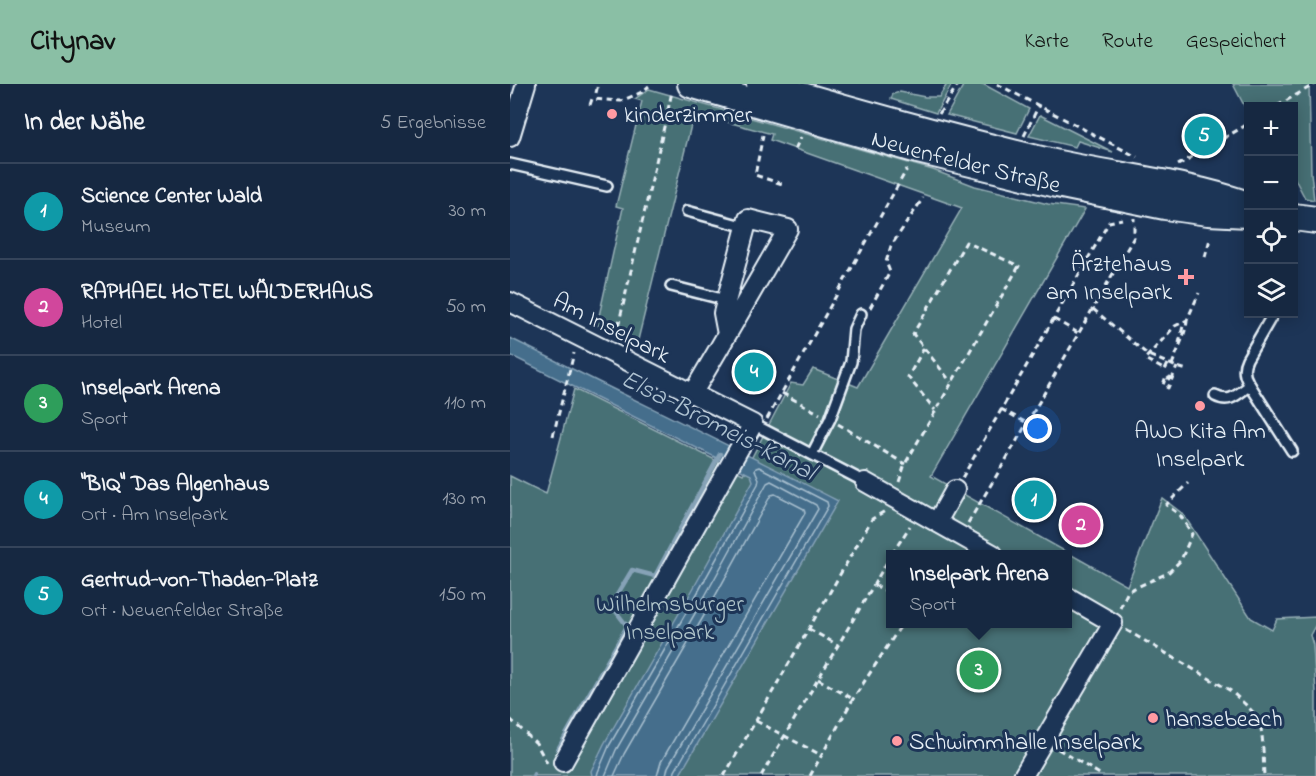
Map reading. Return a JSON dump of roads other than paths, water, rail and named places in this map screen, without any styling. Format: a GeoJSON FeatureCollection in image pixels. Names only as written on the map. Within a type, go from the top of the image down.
{"type":"FeatureCollection","features":[{"type":"Feature","properties":{"kind":"main road","name":"Neuenfelder Straße"},"geometry":{"type":"LineString","coordinates":[[760,84],[928,132],[1056,163],[1209,194],[1244,204]]}},
{"type":"Feature","properties":{"kind":"main road","name":"Neuenfelder Straße"},"geometry":{"type":"LineString","coordinates":[[682,88],[1057,184],[1165,206],[1244,214]]}},
{"type":"Feature","properties":{"kind":"street"},"geometry":{"type":"LineString","coordinates":[[510,137],[526,84]]}},
{"type":"Feature","properties":{"kind":"street"},"geometry":{"type":"LineString","coordinates":[[692,394],[727,334],[788,229],[748,219],[723,313],[727,334]]}},
{"type":"Feature","properties":{"kind":"street","name":"Am Inselpark"},"geometry":{"type":"LineString","coordinates":[[510,302],[692,394],[753,430]]}},
{"type":"Feature","properties":{"kind":"street"},"geometry":{"type":"LineString","coordinates":[[556,765],[726,472],[753,430]]}},
{"type":"Feature","properties":{"kind":"street"},"geometry":{"type":"LineString","coordinates":[[866,482],[984,550]]}},
{"type":"Feature","properties":{"kind":"street"},"geometry":{"type":"LineString","coordinates":[[937,522],[955,490]]}},
{"type":"Feature","properties":{"kind":"street"},"geometry":{"type":"LineString","coordinates":[[1023,776],[1113,622],[1072,599]]}},
{"type":"Feature","properties":{"kind":"lane"},"geometry":{"type":"LineString","coordinates":[[510,164],[608,186]]}},
{"type":"Feature","properties":{"kind":"lane"},"geometry":{"type":"LineString","coordinates":[[687,211],[746,227]]}},
{"type":"Feature","properties":{"kind":"lane"},"geometry":{"type":"LineString","coordinates":[[670,286],[726,300]]}},
{"type":"Feature","properties":{"kind":"lane"},"geometry":{"type":"LineString","coordinates":[[812,454],[830,419],[851,362],[854,329],[861,314]]}},
{"type":"Feature","properties":{"kind":"lane"},"geometry":{"type":"LineString","coordinates":[[1271,318],[1246,359],[1245,375],[1291,448]]}},
{"type":"Feature","properties":{"kind":"lane"},"geometry":{"type":"LineString","coordinates":[[1215,396],[1224,400],[1231,398],[1250,385]]}},
{"type":"Feature","properties":{"kind":"lane","name":"Am Inselpark"},"geometry":{"type":"LineString","coordinates":[[753,430],[812,454],[866,482]]}},
{"type":"Feature","properties":{"kind":"water"},"geometry":{"type":"Polygon","coordinates":[[[510,338],[838,501],[679,776],[592,776],[591,771],[604,744],[753,481],[751,475],[510,355],[510,338]]]}},
{"type":"Feature","properties":{"kind":"waterway","name":"Elsa-Bromeis-Kanal"},"geometry":{"type":"LineString","coordinates":[[558,749],[627,626],[611,605],[632,570],[655,576],[720,454]]}},
{"type":"Feature","properties":{"kind":"place","name":"kinderzimmer"},"geometry":{"type":"Point","coordinates":[612,114]}},
{"type":"Feature","properties":{"kind":"place","name":"Gertrud-von-Thaden-Platz"},"geometry":{"type":"Point","coordinates":[1204,136]}},
{"type":"Feature","properties":{"kind":"place","name":"Ärztehaus am Inselpark"},"geometry":{"type":"Point","coordinates":[1186,277]}},
{"type":"Feature","properties":{"kind":"place","name":"\"BIQ\" Das Algenhaus"},"geometry":{"type":"Point","coordinates":[754,372]}},
{"type":"Feature","properties":{"kind":"place","name":"AWO Kita Am Inselpark"},"geometry":{"type":"Point","coordinates":[1200,406]}},
{"type":"Feature","properties":{"kind":"place","name":"Science Center Wald"},"geometry":{"type":"Point","coordinates":[1034,500]}},
{"type":"Feature","properties":{"kind":"place","name":"RAPHAEL HOTEL WÄLDERHAUS"},"geometry":{"type":"Point","coordinates":[1081,525]}},
{"type":"Feature","properties":{"kind":"place","name":"Inselpark Arena"},"geometry":{"type":"Point","coordinates":[979,670]}},
{"type":"Feature","properties":{"kind":"place","name":"hansebeach"},"geometry":{"type":"Point","coordinates":[1153,718]}},
{"type":"Feature","properties":{"kind":"place","name":"Schwimmhalle Inselpark"},"geometry":{"type":"Point","coordinates":[897,741]}},
{"type":"Feature","properties":{"kind":"park label","name":"Wilhelmsburger Inselpark"},"geometry":{"type":"Point","coordinates":[670,617]}}]}
